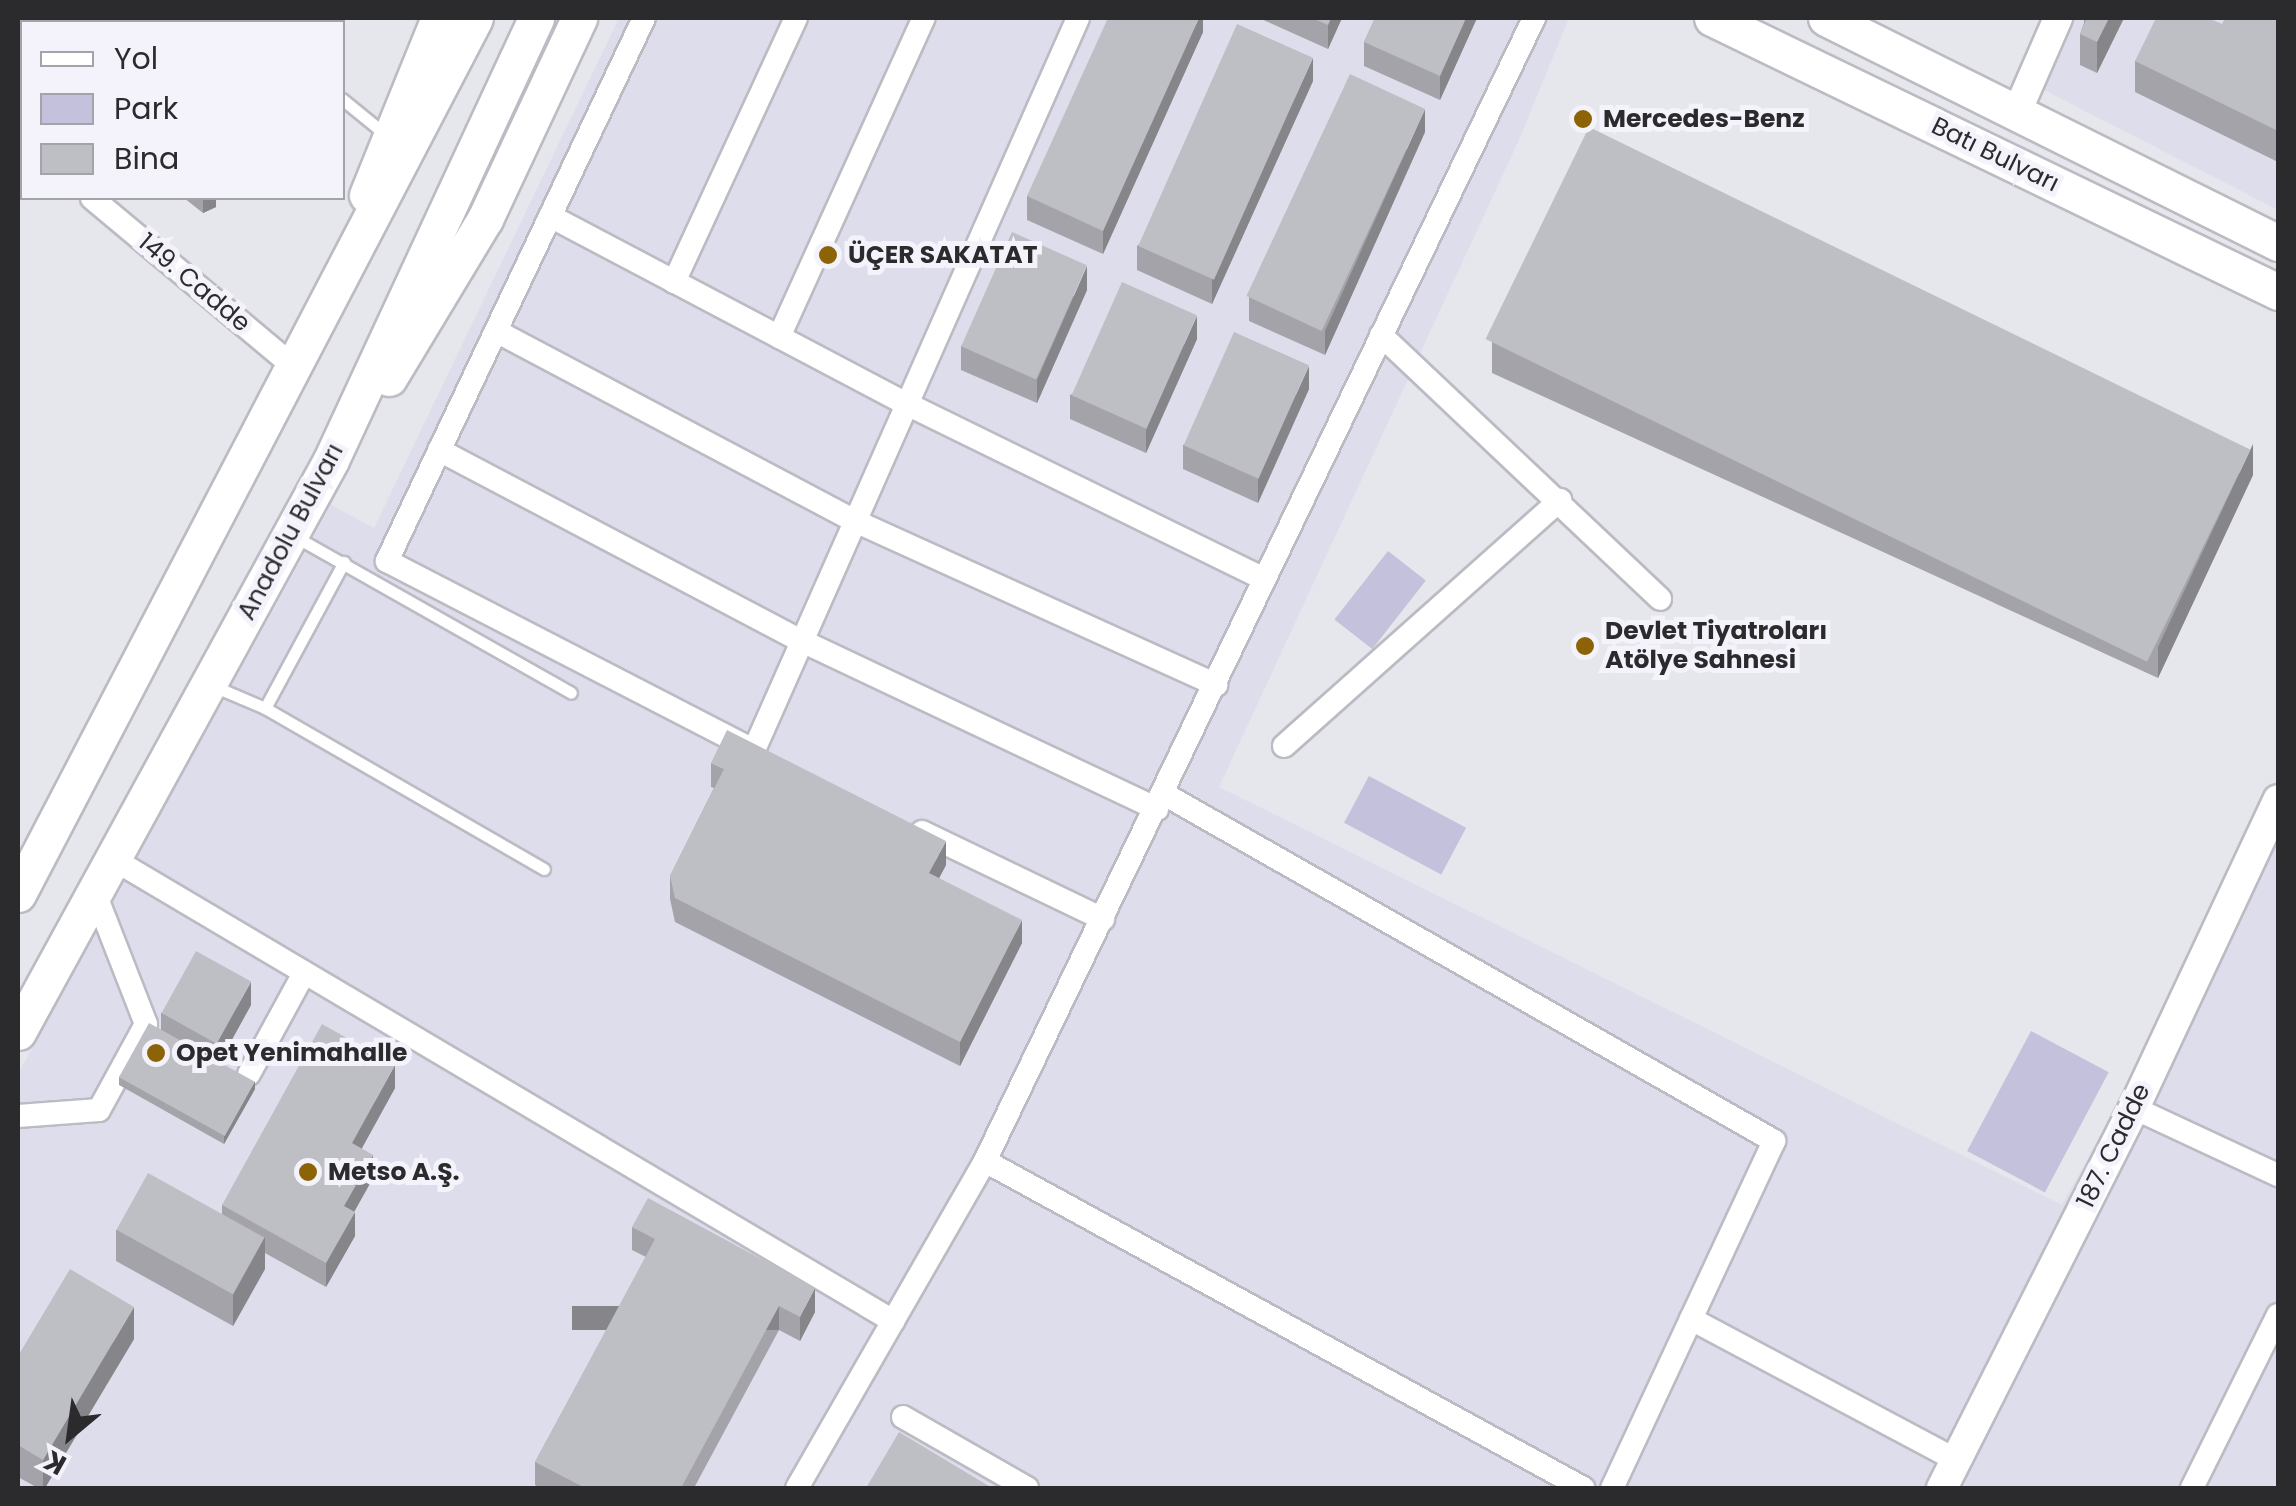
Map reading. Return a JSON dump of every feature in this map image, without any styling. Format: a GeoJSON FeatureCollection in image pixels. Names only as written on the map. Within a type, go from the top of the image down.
{"type":"FeatureCollection","features":[{"type":"Feature","properties":{"kind":"main road"},"geometry":{"type":"LineString","coordinates":[[340,282],[388,135],[439,18]]}},
{"type":"Feature","properties":{"kind":"main road"},"geometry":{"type":"LineString","coordinates":[[18,894],[475,18]]}},
{"type":"Feature","properties":{"kind":"main road","name":"Anadolu Bulvarı"},"geometry":{"type":"LineString","coordinates":[[18,1032],[331,460],[536,18]]}},
{"type":"Feature","properties":{"kind":"main road"},"geometry":{"type":"LineString","coordinates":[[331,460],[485,219],[579,18]]}},
{"type":"Feature","properties":{"kind":"main road","name":"Batı Bulvarı"},"geometry":{"type":"LineString","coordinates":[[1712,18],[2278,292]]}},
{"type":"Feature","properties":{"kind":"main road","name":"Batı Bulvarı"},"geometry":{"type":"LineString","coordinates":[[1826,18],[2278,243]]}},
{"type":"Feature","properties":{"kind":"main road","name":"187. Cadde"},"geometry":{"type":"LineString","coordinates":[[1942,1488],[2134,1108],[2278,800]]}},
{"type":"Feature","properties":{"kind":"street"},"geometry":{"type":"LineString","coordinates":[[644,18],[387,561],[763,754],[802,641],[1078,18]]}},
{"type":"Feature","properties":{"kind":"street"},"geometry":{"type":"LineString","coordinates":[[674,282],[796,18]]}},
{"type":"Feature","properties":{"kind":"street"},"geometry":{"type":"LineString","coordinates":[[780,337],[924,18]]}},
{"type":"Feature","properties":{"kind":"street"},"geometry":{"type":"LineString","coordinates":[[796,1488],[985,1161],[1217,685],[1264,579],[1534,18]]}},
{"type":"Feature","properties":{"kind":"street"},"geometry":{"type":"LineString","coordinates":[[2017,112],[2058,18]]}},
{"type":"Feature","properties":{"kind":"street","name":"149. Cadde"},"geometry":{"type":"LineString","coordinates":[[94,200],[295,368]]}},
{"type":"Feature","properties":{"kind":"street"},"geometry":{"type":"LineString","coordinates":[[550,216],[907,404],[1264,579]]}},
{"type":"Feature","properties":{"kind":"street"},"geometry":{"type":"LineString","coordinates":[[496,331],[856,521],[1217,685]]}},
{"type":"Feature","properties":{"kind":"street"},"geometry":{"type":"LineString","coordinates":[[1382,335],[1660,599]]}},
{"type":"Feature","properties":{"kind":"street"},"geometry":{"type":"LineString","coordinates":[[439,450],[802,641],[1160,801],[1774,1141],[1612,1488]]}},
{"type":"Feature","properties":{"kind":"street"},"geometry":{"type":"LineString","coordinates":[[1284,746],[1560,500]]}},
{"type":"Feature","properties":{"kind":"street"},"geometry":{"type":"LineString","coordinates":[[894,818],[1103,919]]}},
{"type":"Feature","properties":{"kind":"street"},"geometry":{"type":"LineString","coordinates":[[113,859],[893,1321]]}},
{"type":"Feature","properties":{"kind":"street"},"geometry":{"type":"LineString","coordinates":[[18,1116],[99,1110],[146,1024],[95,893]]}},
{"type":"Feature","properties":{"kind":"street"},"geometry":{"type":"LineString","coordinates":[[249,1074],[304,972]]}},
{"type":"Feature","properties":{"kind":"street"},"geometry":{"type":"LineString","coordinates":[[2134,1108],[2278,1175]]}},
{"type":"Feature","properties":{"kind":"street"},"geometry":{"type":"LineString","coordinates":[[985,1161],[1583,1488]]}},
{"type":"Feature","properties":{"kind":"street"},"geometry":{"type":"LineString","coordinates":[[2192,1488],[2278,1316]]}},
{"type":"Feature","properties":{"kind":"street"},"geometry":{"type":"LineString","coordinates":[[1691,1319],[1956,1460]]}},
{"type":"Feature","properties":{"kind":"street"},"geometry":{"type":"LineString","coordinates":[[903,1417],[1027,1488]]}},
{"type":"Feature","properties":{"kind":"lane"},"geometry":{"type":"LineString","coordinates":[[345,101],[388,135]]}},
{"type":"Feature","properties":{"kind":"lane"},"geometry":{"type":"LineString","coordinates":[[290,534],[571,693]]}},
{"type":"Feature","properties":{"kind":"lane"},"geometry":{"type":"LineString","coordinates":[[265,708],[344,562]]}},
{"type":"Feature","properties":{"kind":"lane"},"geometry":{"type":"LineString","coordinates":[[208,684],[265,708],[544,869]]}},
{"type":"Feature","properties":{"kind":"shaded area"},"geometry":{"type":"Polygon","coordinates":[[[619,18],[1569,18],[1519,140],[1219,787],[2062,1205],[2278,814],[2278,1488],[18,1488],[18,1074],[331,505],[374,528],[619,18]]]}},
{"type":"Feature","properties":{"kind":"shaded area"},"geometry":{"type":"Polygon","coordinates":[[[2047,18],[2278,18],[2278,210],[2019,77],[2047,18]]]}},
{"type":"Feature","properties":{"kind":"green space"},"geometry":{"type":"Polygon","coordinates":[[[1388,551],[1426,581],[1372,649],[1334,620],[1388,551]]]}},
{"type":"Feature","properties":{"kind":"green space"},"geometry":{"type":"Polygon","coordinates":[[[1369,776],[1466,828],[1441,874],[1344,823],[1369,776]]]}},
{"type":"Feature","properties":{"kind":"green space"},"geometry":{"type":"Polygon","coordinates":[[[2031,1031],[2109,1072],[2045,1192],[1967,1151],[2031,1031]]]}},
{"type":"Feature","properties":{"kind":"building"},"geometry":{"type":"Polygon","coordinates":[[[18,18],[106,18],[20,20],[18,29],[18,18]]]}},
{"type":"Feature","properties":{"kind":"building"},"geometry":{"type":"Polygon","coordinates":[[[182,18],[187,20],[140,20],[182,18]]]}},
{"type":"Feature","properties":{"kind":"building"},"geometry":{"type":"Polygon","coordinates":[[[206,18],[262,18],[261,20],[206,18]]]}},
{"type":"Feature","properties":{"kind":"building"},"geometry":{"type":"Polygon","coordinates":[[[1108,18],[1199,18],[1103,231],[1027,196],[1108,18]]]}},
{"type":"Feature","properties":{"kind":"building"},"geometry":{"type":"Polygon","coordinates":[[[1312,18],[1331,18],[1328,25],[1312,18]]]}},
{"type":"Feature","properties":{"kind":"building"},"geometry":{"type":"Polygon","coordinates":[[[1375,18],[1466,18],[1440,76],[1364,42],[1375,18]]]}},
{"type":"Feature","properties":{"kind":"building"},"geometry":{"type":"Polygon","coordinates":[[[2087,18],[2109,18],[2097,42],[2080,34],[2087,18]]]}},
{"type":"Feature","properties":{"kind":"building"},"geometry":{"type":"Polygon","coordinates":[[[2156,18],[2208,18],[2222,24],[2225,18],[2278,18],[2278,131],[2135,61],[2156,18]]]}},
{"type":"Feature","properties":{"kind":"building"},"geometry":{"type":"Polygon","coordinates":[[[1237,24],[1313,58],[1214,280],[1138,246],[1237,24]]]}},
{"type":"Feature","properties":{"kind":"building"},"geometry":{"type":"Polygon","coordinates":[[[1350,74],[1425,109],[1322,331],[1246,296],[1350,74]]]}},
{"type":"Feature","properties":{"kind":"building"},"geometry":{"type":"Polygon","coordinates":[[[1589,127],[2251,450],[2147,662],[1486,339],[1589,127]]]}},
{"type":"Feature","properties":{"kind":"building"},"geometry":{"type":"Polygon","coordinates":[[[1012,232],[1087,265],[1036,380],[961,346],[1012,232]]]}},
{"type":"Feature","properties":{"kind":"building"},"geometry":{"type":"Polygon","coordinates":[[[1122,282],[1197,315],[1146,429],[1072,395],[1122,282]]]}},
{"type":"Feature","properties":{"kind":"building"},"geometry":{"type":"Polygon","coordinates":[[[1234,332],[1309,365],[1258,479],[1184,445],[1234,332]]]}},
{"type":"Feature","properties":{"kind":"building"},"geometry":{"type":"Polygon","coordinates":[[[727,730],[946,841],[929,873],[1022,920],[960,1042],[675,898],[670,876],[724,769],[711,763],[727,730]]]}},
{"type":"Feature","properties":{"kind":"building"},"geometry":{"type":"Polygon","coordinates":[[[196,951],[251,982],[217,1044],[162,1013],[196,951]]]}},
{"type":"Feature","properties":{"kind":"building"},"geometry":{"type":"Polygon","coordinates":[[[149,1023],[255,1082],[225,1136],[119,1077],[149,1023]]]}},
{"type":"Feature","properties":{"kind":"building","name":"Metso A.Ş."},"geometry":{"type":"Polygon","coordinates":[[[322,1024],[395,1065],[352,1143],[373,1155],[344,1206],[355,1212],[326,1263],[222,1205],[322,1024]]]}},
{"type":"Feature","properties":{"kind":"building"},"geometry":{"type":"Polygon","coordinates":[[[148,1173],[264,1237],[233,1294],[116,1230],[148,1173]]]}},
{"type":"Feature","properties":{"kind":"building"},"geometry":{"type":"Polygon","coordinates":[[[648,1198],[815,1288],[800,1317],[779,1306],[681,1488],[585,1488],[535,1462],[655,1239],[632,1227],[648,1198]]]}},
{"type":"Feature","properties":{"kind":"building"},"geometry":{"type":"Polygon","coordinates":[[[70,1269],[134,1307],[43,1460],[18,1445],[18,1356],[70,1269]]]}},
{"type":"Feature","properties":{"kind":"building"},"geometry":{"type":"Polygon","coordinates":[[[899,1432],[992,1488],[866,1488],[899,1432]]]}},
{"type":"Feature","properties":{"kind":"place","name":"Mercedes-Benz"},"geometry":{"type":"Point","coordinates":[1583,119]}},
{"type":"Feature","properties":{"kind":"place","name":"ÜÇER SAKATAT"},"geometry":{"type":"Point","coordinates":[828,255]}},
{"type":"Feature","properties":{"kind":"place","name":"Devlet Tiyatroları Atölye Sahnesi"},"geometry":{"type":"Point","coordinates":[1585,646]}},
{"type":"Feature","properties":{"kind":"place","name":"Opet Yenimahalle"},"geometry":{"type":"Point","coordinates":[156,1053]}},
{"type":"Feature","properties":{"kind":"place","name":"Metso A.Ş."},"geometry":{"type":"Point","coordinates":[308,1172]}}]}
